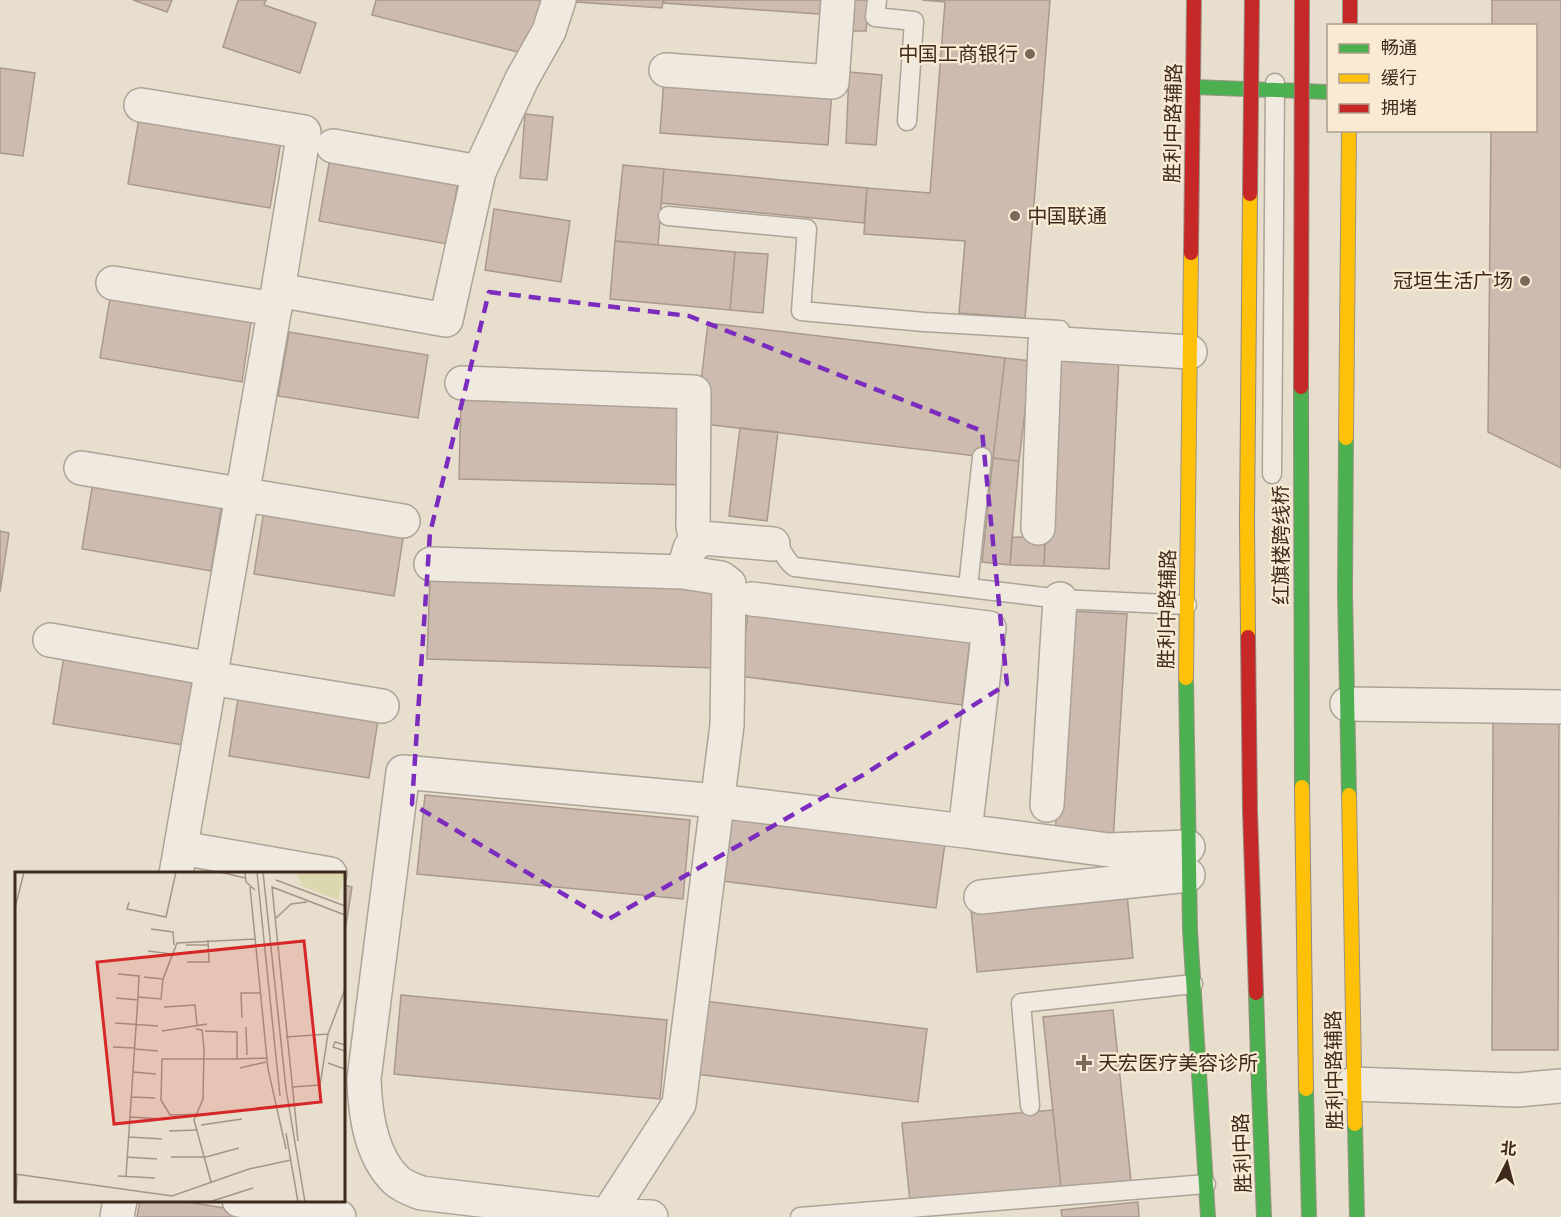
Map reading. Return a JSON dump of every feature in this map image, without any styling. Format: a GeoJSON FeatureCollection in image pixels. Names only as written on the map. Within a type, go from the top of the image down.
{"type":"FeatureCollection","features":[{"type":"Feature","properties":{"kind":"main road","name":"胜利中路辅路"},"geometry":{"type":"LineString","coordinates":[[1194,0],[1185,704],[1193,984],[1208,1217]]}},
{"type":"Feature","properties":{"kind":"main road","name":"红旗楼跨线桥"},"geometry":{"type":"LineString","coordinates":[[1252,0],[1247,520],[1250,811],[1259,1088]]}},
{"type":"Feature","properties":{"kind":"main road","name":"红旗楼跨线桥"},"geometry":{"type":"LineString","coordinates":[[1302,0],[1301,847],[1309,1217]]}},
{"type":"Feature","properties":{"kind":"main road"},"geometry":{"type":"LineString","coordinates":[[1350,0],[1350,24]]}},
{"type":"Feature","properties":{"kind":"main road"},"geometry":{"type":"LineString","coordinates":[[1193,83],[1275,86],[1327,92]]}},
{"type":"Feature","properties":{"kind":"main road"},"geometry":{"type":"LineString","coordinates":[[1275,86],[1327,83]]}},
{"type":"Feature","properties":{"kind":"main road","name":"胜利中路辅路"},"geometry":{"type":"LineString","coordinates":[[1349,132],[1345,592],[1357,1217]]}},
{"type":"Feature","properties":{"kind":"main road","name":"胜利中路"},"geometry":{"type":"LineString","coordinates":[[1259,1088],[1264,1217]]}},
{"type":"Feature","properties":{"kind":"street"},"geometry":{"type":"LineString","coordinates":[[112,283],[276,299],[446,320],[479,172],[522,80],[549,31],[560,0]]}},
{"type":"Feature","properties":{"kind":"street"},"geometry":{"type":"LineString","coordinates":[[666,70],[832,82],[838,0]]}},
{"type":"Feature","properties":{"kind":"street"},"geometry":{"type":"LineString","coordinates":[[141,105],[303,132],[179,861],[306,872]]}},
{"type":"Feature","properties":{"kind":"street"},"geometry":{"type":"LineString","coordinates":[[333,146],[479,172]]}},
{"type":"Feature","properties":{"kind":"street"},"geometry":{"type":"LineString","coordinates":[[1038,528],[1045,343],[1190,344]]}},
{"type":"Feature","properties":{"kind":"street"},"geometry":{"type":"LineString","coordinates":[[462,383],[694,392],[693,526],[696,542]]}},
{"type":"Feature","properties":{"kind":"street"},"geometry":{"type":"LineString","coordinates":[[81,468],[403,521]]}},
{"type":"Feature","properties":{"kind":"street"},"geometry":{"type":"LineString","coordinates":[[683,572],[690,548],[702,538],[773,544]]}},
{"type":"Feature","properties":{"kind":"street"},"geometry":{"type":"LineString","coordinates":[[431,564],[683,572],[721,578],[729,584],[727,725],[679,1104],[606,1216]]}},
{"type":"Feature","properties":{"kind":"street"},"geometry":{"type":"LineString","coordinates":[[752,599],[989,628],[965,831]]}},
{"type":"Feature","properties":{"kind":"street"},"geometry":{"type":"LineString","coordinates":[[1047,806],[1060,599]]}},
{"type":"Feature","properties":{"kind":"street"},"geometry":{"type":"LineString","coordinates":[[50,640],[382,706]]}},
{"type":"Feature","properties":{"kind":"street"},"geometry":{"type":"LineString","coordinates":[[1347,704],[1561,707]]}},
{"type":"Feature","properties":{"kind":"street"},"geometry":{"type":"LineString","coordinates":[[651,1217],[606,1216],[421,1193],[397,1182],[385,1166],[372,1141],[365,1105],[364,1078],[403,772],[717,801],[1188,861]]}},
{"type":"Feature","properties":{"kind":"street"},"geometry":{"type":"LineString","coordinates":[[981,897],[1188,861]]}},
{"type":"Feature","properties":{"kind":"street"},"geometry":{"type":"LineString","coordinates":[[1353,1084],[1518,1090],[1561,1086]]}},
{"type":"Feature","properties":{"kind":"street"},"geometry":{"type":"LineString","coordinates":[[117,1217],[120,1202]]}},
{"type":"Feature","properties":{"kind":"street"},"geometry":{"type":"LineString","coordinates":[[251,1202],[339,1217]]}},
{"type":"Feature","properties":{"kind":"lane"},"geometry":{"type":"LineString","coordinates":[[877,0],[875,17],[914,21],[907,121]]}},
{"type":"Feature","properties":{"kind":"lane"},"geometry":{"type":"LineString","coordinates":[[1272,474],[1275,86]]}},
{"type":"Feature","properties":{"kind":"lane"},"geometry":{"type":"LineString","coordinates":[[668,216],[807,229],[801,310],[1190,344]]}},
{"type":"Feature","properties":{"kind":"lane"},"geometry":{"type":"LineString","coordinates":[[968,587],[982,457]]}},
{"type":"Feature","properties":{"kind":"lane"},"geometry":{"type":"LineString","coordinates":[[773,544],[782,549],[788,563],[795,567],[1060,599],[1187,605]]}},
{"type":"Feature","properties":{"kind":"lane"},"geometry":{"type":"LineString","coordinates":[[1030,1106],[1021,1003],[1193,984]]}},
{"type":"Feature","properties":{"kind":"lane"},"geometry":{"type":"LineString","coordinates":[[800,1217],[1025,1208],[1206,1184]]}},
{"type":"Feature","properties":{"kind":"highlighted area"},"geometry":{"type":"Polygon","coordinates":[[[489,292],[689,316],[982,431],[1007,684],[863,775],[607,920],[412,804],[430,533],[489,292]]]}},
{"type":"Feature","properties":{"kind":"building"},"geometry":{"type":"Polygon","coordinates":[[[133,0],[172,0],[167,12],[133,0]]]}},
{"type":"Feature","properties":{"kind":"building"},"geometry":{"type":"Polygon","coordinates":[[[238,0],[266,0],[264,5],[316,23],[300,73],[223,47],[238,0]]]}},
{"type":"Feature","properties":{"kind":"building"},"geometry":{"type":"Polygon","coordinates":[[[376,0],[543,1],[530,55],[372,15],[376,0]]]}},
{"type":"Feature","properties":{"kind":"building"},"geometry":{"type":"Polygon","coordinates":[[[576,0],[663,0],[662,8],[576,2],[576,0]]]}},
{"type":"Feature","properties":{"kind":"building"},"geometry":{"type":"Polygon","coordinates":[[[664,0],[833,0],[832,15],[664,3],[664,0]]]}},
{"type":"Feature","properties":{"kind":"building"},"geometry":{"type":"Polygon","coordinates":[[[853,0],[869,0],[866,31],[851,31],[853,0]]]}},
{"type":"Feature","properties":{"kind":"building"},"geometry":{"type":"Polygon","coordinates":[[[922,0],[1050,0],[1025,318],[959,313],[965,241],[864,234],[867,188],[930,193],[945,2],[922,0]]]}},
{"type":"Feature","properties":{"kind":"building","name":"冠垣生活广场"},"geometry":{"type":"Polygon","coordinates":[[[1492,0],[1561,0],[1561,468],[1488,432],[1491,132],[1537,132],[1537,24],[1492,24],[1492,0]]]}},
{"type":"Feature","properties":{"kind":"building"},"geometry":{"type":"Polygon","coordinates":[[[0,68],[35,73],[23,156],[0,153],[0,68]]]}},
{"type":"Feature","properties":{"kind":"building"},"geometry":{"type":"Polygon","coordinates":[[[849,72],[882,75],[876,145],[846,143],[849,72]]]}},
{"type":"Feature","properties":{"kind":"building"},"geometry":{"type":"Polygon","coordinates":[[[664,78],[832,90],[828,145],[660,133],[664,78]]]}},
{"type":"Feature","properties":{"kind":"building"},"geometry":{"type":"Polygon","coordinates":[[[525,114],[553,117],[547,180],[520,178],[525,114]]]}},
{"type":"Feature","properties":{"kind":"building"},"geometry":{"type":"Polygon","coordinates":[[[139,118],[281,141],[270,208],[128,184],[139,118]]]}},
{"type":"Feature","properties":{"kind":"building"},"geometry":{"type":"Polygon","coordinates":[[[330,158],[458,182],[447,244],[319,221],[330,158]]]}},
{"type":"Feature","properties":{"kind":"building"},"geometry":{"type":"Polygon","coordinates":[[[623,165],[664,169],[658,245],[615,241],[623,165]]]}},
{"type":"Feature","properties":{"kind":"building"},"geometry":{"type":"Polygon","coordinates":[[[664,169],[867,188],[864,223],[661,203],[664,169]]]}},
{"type":"Feature","properties":{"kind":"building"},"geometry":{"type":"Polygon","coordinates":[[[494,209],[570,221],[561,282],[485,270],[494,209]]]}},
{"type":"Feature","properties":{"kind":"building"},"geometry":{"type":"Polygon","coordinates":[[[615,241],[735,252],[730,310],[610,299],[615,241]]]}},
{"type":"Feature","properties":{"kind":"building"},"geometry":{"type":"Polygon","coordinates":[[[735,252],[768,254],[763,313],[730,310],[735,252]]]}},
{"type":"Feature","properties":{"kind":"building"},"geometry":{"type":"Polygon","coordinates":[[[111,292],[252,315],[242,382],[100,358],[111,292]]]}},
{"type":"Feature","properties":{"kind":"building"},"geometry":{"type":"Polygon","coordinates":[[[708,323],[1005,358],[993,458],[696,423],[708,323]]]}},
{"type":"Feature","properties":{"kind":"building"},"geometry":{"type":"Polygon","coordinates":[[[289,332],[428,355],[418,418],[278,396],[289,332]]]}},
{"type":"Feature","properties":{"kind":"building"},"geometry":{"type":"Polygon","coordinates":[[[1054,355],[1119,358],[1109,569],[1044,566],[1054,355]]]}},
{"type":"Feature","properties":{"kind":"building"},"geometry":{"type":"Polygon","coordinates":[[[1005,358],[1031,361],[1019,461],[993,458],[1005,358]]]}},
{"type":"Feature","properties":{"kind":"building"},"geometry":{"type":"Polygon","coordinates":[[[461,395],[689,402],[687,485],[459,479],[461,395]]]}},
{"type":"Feature","properties":{"kind":"building"},"geometry":{"type":"Polygon","coordinates":[[[740,428],[778,432],[767,521],[729,516],[740,428]]]}},
{"type":"Feature","properties":{"kind":"building"},"geometry":{"type":"Polygon","coordinates":[[[993,458],[1019,461],[1010,565],[982,562],[993,458]]]}},
{"type":"Feature","properties":{"kind":"building"},"geometry":{"type":"Polygon","coordinates":[[[93,482],[222,503],[211,571],[82,549],[93,482]]]}},
{"type":"Feature","properties":{"kind":"building"},"geometry":{"type":"Polygon","coordinates":[[[264,510],[404,532],[394,596],[254,574],[264,510]]]}},
{"type":"Feature","properties":{"kind":"building"},"geometry":{"type":"Polygon","coordinates":[[[0,531],[9,533],[0,592],[0,531]]]}},
{"type":"Feature","properties":{"kind":"building"},"geometry":{"type":"Polygon","coordinates":[[[1012,537],[1045,538],[1044,566],[1010,565],[1012,537]]]}},
{"type":"Feature","properties":{"kind":"building"},"geometry":{"type":"Polygon","coordinates":[[[430,577],[719,586],[716,668],[427,659],[430,577]]]}},
{"type":"Feature","properties":{"kind":"building"},"geometry":{"type":"Polygon","coordinates":[[[749,604],[971,632],[962,705],[740,676],[749,604]]]}},
{"type":"Feature","properties":{"kind":"building"},"geometry":{"type":"Polygon","coordinates":[[[1069,611],[1127,614],[1113,841],[1055,837],[1069,611]]]}},
{"type":"Feature","properties":{"kind":"building"},"geometry":{"type":"Polygon","coordinates":[[[64,656],[194,677],[183,745],[53,724],[64,656]]]}},
{"type":"Feature","properties":{"kind":"building"},"geometry":{"type":"Polygon","coordinates":[[[239,692],[379,714],[369,778],[229,756],[239,692]]]}},
{"type":"Feature","properties":{"kind":"building"},"geometry":{"type":"Polygon","coordinates":[[[1493,722],[1559,723],[1558,1050],[1492,1050],[1493,722]]]}},
{"type":"Feature","properties":{"kind":"building"},"geometry":{"type":"Polygon","coordinates":[[[425,795],[690,820],[683,899],[417,874],[425,795]]]}},
{"type":"Feature","properties":{"kind":"building"},"geometry":{"type":"Polygon","coordinates":[[[724,807],[946,836],[936,908],[714,880],[724,807]]]}},
{"type":"Feature","properties":{"kind":"building"},"geometry":{"type":"Polygon","coordinates":[[[345,885],[352,887],[345,932],[345,885]]]}},
{"type":"Feature","properties":{"kind":"building"},"geometry":{"type":"Polygon","coordinates":[[[1127,894],[1133,958],[977,972],[971,909],[1127,894]]]}},
{"type":"Feature","properties":{"kind":"building"},"geometry":{"type":"Polygon","coordinates":[[[401,995],[667,1020],[660,1099],[394,1074],[401,995]]]}},
{"type":"Feature","properties":{"kind":"building"},"geometry":{"type":"Polygon","coordinates":[[[705,1001],[927,1029],[918,1102],[696,1074],[705,1001]]]}},
{"type":"Feature","properties":{"kind":"building","name":"天宏医疗美容诊所"},"geometry":{"type":"Polygon","coordinates":[[[1113,1010],[1131,1181],[1061,1188],[1043,1017],[1113,1010]]]}},
{"type":"Feature","properties":{"kind":"building"},"geometry":{"type":"Polygon","coordinates":[[[1053,1110],[1061,1188],[910,1201],[902,1123],[1053,1110]]]}},
{"type":"Feature","properties":{"kind":"building"},"geometry":{"type":"Polygon","coordinates":[[[140,1202],[188,1202],[278,1217],[137,1217],[140,1202]]]}},
{"type":"Feature","properties":{"kind":"building"},"geometry":{"type":"Polygon","coordinates":[[[1138,1202],[1139,1217],[1062,1217],[1061,1210],[1138,1202]]]}},
{"type":"Feature","properties":{"kind":"traffic: fast"},"geometry":{"type":"LineString","coordinates":[[1193,87],[1327,92]]}},
{"type":"Feature","properties":{"kind":"traffic: fast"},"geometry":{"type":"LineString","coordinates":[[1301,387],[1302,787]]}},
{"type":"Feature","properties":{"kind":"traffic: fast"},"geometry":{"type":"LineString","coordinates":[[1346,438],[1345,592],[1349,795]]}},
{"type":"Feature","properties":{"kind":"traffic: fast"},"geometry":{"type":"LineString","coordinates":[[1186,678],[1190,930],[1208,1217]]}},
{"type":"Feature","properties":{"kind":"traffic: fast"},"geometry":{"type":"LineString","coordinates":[[1256,993],[1259,1088]]}},
{"type":"Feature","properties":{"kind":"traffic: fast"},"geometry":{"type":"LineString","coordinates":[[1259,1088],[1264,1217]]}},
{"type":"Feature","properties":{"kind":"traffic: fast"},"geometry":{"type":"LineString","coordinates":[[1306,1089],[1309,1217]]}},
{"type":"Feature","properties":{"kind":"traffic: fast"},"geometry":{"type":"LineString","coordinates":[[1355,1124],[1357,1217]]}},
{"type":"Feature","properties":{"kind":"traffic: slow"},"geometry":{"type":"LineString","coordinates":[[1346,438],[1349,132]]}},
{"type":"Feature","properties":{"kind":"traffic: slow"},"geometry":{"type":"LineString","coordinates":[[1248,637],[1250,194]]}},
{"type":"Feature","properties":{"kind":"traffic: slow"},"geometry":{"type":"LineString","coordinates":[[1186,678],[1191,253]]}},
{"type":"Feature","properties":{"kind":"traffic: slow"},"geometry":{"type":"LineString","coordinates":[[1302,787],[1306,1089]]}},
{"type":"Feature","properties":{"kind":"traffic: slow"},"geometry":{"type":"LineString","coordinates":[[1349,795],[1355,1124]]}},
{"type":"Feature","properties":{"kind":"traffic: jam"},"geometry":{"type":"LineString","coordinates":[[1191,253],[1194,0]]}},
{"type":"Feature","properties":{"kind":"traffic: jam"},"geometry":{"type":"LineString","coordinates":[[1250,194],[1252,0]]}},
{"type":"Feature","properties":{"kind":"traffic: jam"},"geometry":{"type":"LineString","coordinates":[[1301,387],[1302,0]]}},
{"type":"Feature","properties":{"kind":"traffic: jam"},"geometry":{"type":"LineString","coordinates":[[1350,0],[1350,24]]}},
{"type":"Feature","properties":{"kind":"traffic: jam"},"geometry":{"type":"LineString","coordinates":[[1248,637],[1250,811],[1256,993]]}},
{"type":"Feature","properties":{"kind":"place","name":"中国工商银行"},"geometry":{"type":"Point","coordinates":[1030,54]}},
{"type":"Feature","properties":{"kind":"place","name":"中国联通"},"geometry":{"type":"Point","coordinates":[1015,216]}},
{"type":"Feature","properties":{"kind":"place","name":"冠垣生活广场"},"geometry":{"type":"Point","coordinates":[1525,281]}},
{"type":"Feature","properties":{"kind":"place","name":"天宏医疗美容诊所"},"geometry":{"type":"Point","coordinates":[1084,1063]}}]}
